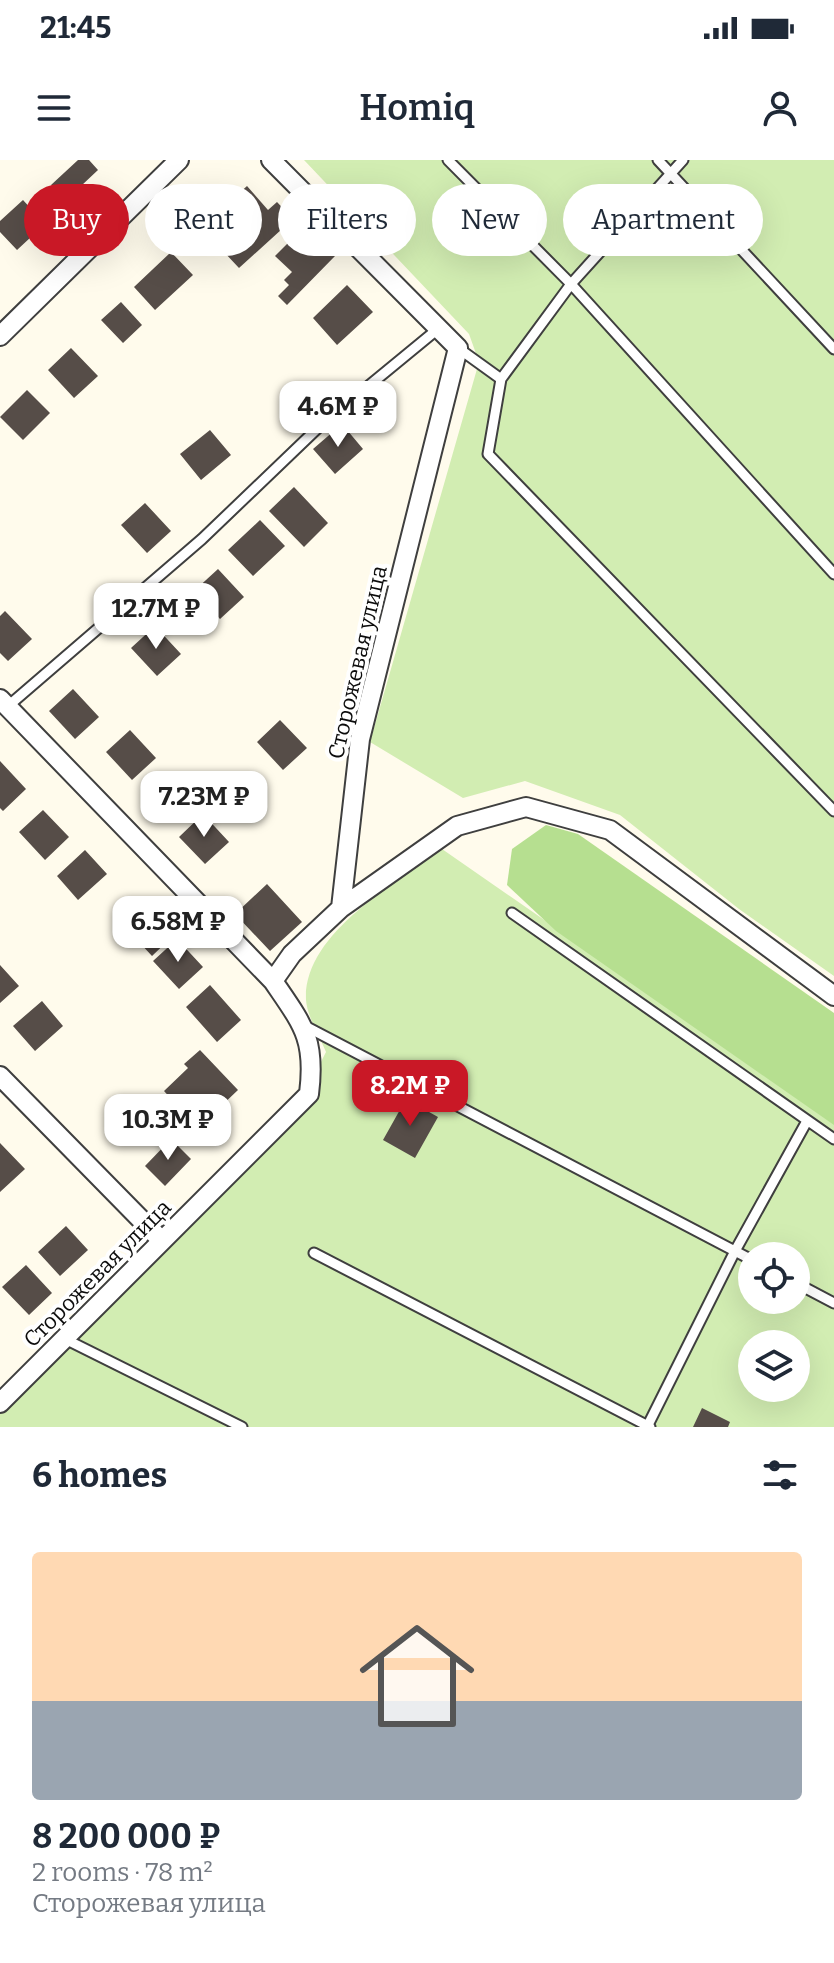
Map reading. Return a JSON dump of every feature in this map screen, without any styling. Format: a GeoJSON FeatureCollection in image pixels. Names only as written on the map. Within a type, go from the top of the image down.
{"type":"FeatureCollection","features":[{"type":"Feature","properties":{"kind":"street"},"geometry":{"type":"LineString","coordinates":[[0,336],[179,160]]}},
{"type":"Feature","properties":{"kind":"street"},"geometry":{"type":"LineString","coordinates":[[271,160],[458,348]]}},
{"type":"Feature","properties":{"kind":"street","name":"Сторожевая улица"},"geometry":{"type":"LineString","coordinates":[[341,908],[360,739],[458,348]]}},
{"type":"Feature","properties":{"kind":"street","name":"Сторожевая улица"},"geometry":{"type":"LineString","coordinates":[[0,1403],[67,1340],[309,1094],[313,1060],[303,1024],[273,981],[4,703]]}},
{"type":"Feature","properties":{"kind":"street"},"geometry":{"type":"LineString","coordinates":[[273,981],[292,954],[341,908],[457,826],[526,807],[610,830],[834,996]]}},
{"type":"Feature","properties":{"kind":"street"},"geometry":{"type":"LineString","coordinates":[[0,1076],[162,1241]]}},
{"type":"Feature","properties":{"kind":"lane"},"geometry":{"type":"LineString","coordinates":[[448,160],[571,284],[834,574]]}},
{"type":"Feature","properties":{"kind":"lane"},"geometry":{"type":"LineString","coordinates":[[658,160],[834,349]]}},
{"type":"Feature","properties":{"kind":"lane"},"geometry":{"type":"LineString","coordinates":[[683,160],[571,284],[501,379],[488,454],[834,811]]}},
{"type":"Feature","properties":{"kind":"lane"},"geometry":{"type":"LineString","coordinates":[[4,703],[202,539],[321,425],[439,328]]}},
{"type":"Feature","properties":{"kind":"lane"},"geometry":{"type":"LineString","coordinates":[[458,348],[501,379]]}},
{"type":"Feature","properties":{"kind":"lane"},"geometry":{"type":"LineString","coordinates":[[512,913],[834,1139]]}},
{"type":"Feature","properties":{"kind":"lane"},"geometry":{"type":"LineString","coordinates":[[303,1024],[738,1253]]}},
{"type":"Feature","properties":{"kind":"lane"},"geometry":{"type":"LineString","coordinates":[[314,1253],[648,1427],[735,1251],[807,1121]]}},
{"type":"Feature","properties":{"kind":"lane"},"geometry":{"type":"LineString","coordinates":[[810,1290],[834,1303]]}},
{"type":"Feature","properties":{"kind":"lane"},"geometry":{"type":"LineString","coordinates":[[67,1340],[242,1427]]}},
{"type":"Feature","properties":{"kind":"green space"},"geometry":{"type":"Polygon","coordinates":[[[304,160],[834,160],[834,976],[739,909],[620,815],[525,781],[463,798],[370,742],[479,362],[469,334],[395,256],[416,256],[416,184],[327,184],[304,160]]]}},
{"type":"Feature","properties":{"kind":"green space"},"geometry":{"type":"Polygon","coordinates":[[[546,825],[578,834],[834,1013],[834,1125],[556,931],[507,885],[512,849],[546,825]]]}},
{"type":"Feature","properties":{"kind":"green space"},"geometry":{"type":"Polygon","coordinates":[[[442,849],[834,1121],[834,1427],[0,1427],[0,1395],[296,1111],[326,1052],[307,1006],[309,976],[319,953],[335,932],[378,895],[442,849]]]}},
{"type":"Feature","properties":{"kind":"building"},"geometry":{"type":"Polygon","coordinates":[[[78,160],[89,160],[98,170],[83,184],[52,184],[78,160]]]}},
{"type":"Feature","properties":{"kind":"building"},"geometry":{"type":"Polygon","coordinates":[[[24,201],[24,244],[17,250],[0,232],[0,221],[24,201]]]}},
{"type":"Feature","properties":{"kind":"building"},"geometry":{"type":"Polygon","coordinates":[[[262,203],[268,210],[278,203],[278,233],[262,247],[262,203]]]}},
{"type":"Feature","properties":{"kind":"building"},"geometry":{"type":"Polygon","coordinates":[[[278,253],[278,256],[335,256],[287,305],[278,296],[289,285],[284,280],[292,272],[275,256],[278,253]]]}},
{"type":"Feature","properties":{"kind":"building"},"geometry":{"type":"Polygon","coordinates":[[[167,256],[175,256],[193,275],[155,310],[134,287],[167,256]]]}},
{"type":"Feature","properties":{"kind":"building"},"geometry":{"type":"Polygon","coordinates":[[[228,256],[252,256],[239,268],[228,256]]]}},
{"type":"Feature","properties":{"kind":"building"},"geometry":{"type":"Polygon","coordinates":[[[347,285],[373,312],[337,345],[313,318],[347,285]]]}},
{"type":"Feature","properties":{"kind":"building"},"geometry":{"type":"Polygon","coordinates":[[[121,302],[142,325],[123,343],[101,320],[121,302]]]}},
{"type":"Feature","properties":{"kind":"building"},"geometry":{"type":"Polygon","coordinates":[[[71,348],[98,376],[74,398],[48,370],[71,348]]]}},
{"type":"Feature","properties":{"kind":"building"},"geometry":{"type":"Polygon","coordinates":[[[27,390],[50,413],[23,440],[0,417],[27,390]]]}},
{"type":"Feature","properties":{"kind":"building"},"geometry":{"type":"Polygon","coordinates":[[[342,424],[363,449],[335,474],[313,449],[342,424]]]}},
{"type":"Feature","properties":{"kind":"building"},"geometry":{"type":"Polygon","coordinates":[[[210,430],[231,455],[201,480],[180,454],[210,430]]]}},
{"type":"Feature","properties":{"kind":"building"},"geometry":{"type":"Polygon","coordinates":[[[294,487],[328,523],[304,547],[269,511],[294,487]]]}},
{"type":"Feature","properties":{"kind":"building"},"geometry":{"type":"Polygon","coordinates":[[[145,503],[171,531],[147,553],[121,525],[145,503]]]}},
{"type":"Feature","properties":{"kind":"building"},"geometry":{"type":"Polygon","coordinates":[[[260,520],[285,546],[253,576],[228,550],[260,520]]]}},
{"type":"Feature","properties":{"kind":"building"},"geometry":{"type":"Polygon","coordinates":[[[218,569],[244,597],[220,619],[194,591],[218,569]]]}},
{"type":"Feature","properties":{"kind":"building"},"geometry":{"type":"Polygon","coordinates":[[[5,611],[32,639],[8,661],[0,653],[0,616],[5,611]]]}},
{"type":"Feature","properties":{"kind":"building"},"geometry":{"type":"Polygon","coordinates":[[[155,626],[181,654],[157,676],[131,648],[155,626]]]}},
{"type":"Feature","properties":{"kind":"building"},"geometry":{"type":"Polygon","coordinates":[[[73,689],[99,717],[75,739],[49,711],[73,689]]]}},
{"type":"Feature","properties":{"kind":"building"},"geometry":{"type":"Polygon","coordinates":[[[280,720],[307,748],[283,770],[257,742],[280,720]]]}},
{"type":"Feature","properties":{"kind":"building"},"geometry":{"type":"Polygon","coordinates":[[[130,730],[156,758],[132,780],[106,752],[130,730]]]}},
{"type":"Feature","properties":{"kind":"building"},"geometry":{"type":"Polygon","coordinates":[[[0,761],[26,789],[3,811],[0,808],[0,761]]]}},
{"type":"Feature","properties":{"kind":"building"},"geometry":{"type":"Polygon","coordinates":[[[43,810],[69,837],[45,860],[19,832],[43,810]]]}},
{"type":"Feature","properties":{"kind":"building"},"geometry":{"type":"Polygon","coordinates":[[[203,814],[229,842],[205,864],[179,837],[203,814]]]}},
{"type":"Feature","properties":{"kind":"building"},"geometry":{"type":"Polygon","coordinates":[[[85,850],[107,874],[78,900],[57,876],[85,850]]]}},
{"type":"Feature","properties":{"kind":"building"},"geometry":{"type":"Polygon","coordinates":[[[267,884],[302,922],[270,951],[235,914],[267,884]]]}},
{"type":"Feature","properties":{"kind":"building"},"geometry":{"type":"Polygon","coordinates":[[[150,906],[176,933],[152,956],[126,928],[150,906]]]}},
{"type":"Feature","properties":{"kind":"building"},"geometry":{"type":"Polygon","coordinates":[[[177,939],[203,967],[179,989],[153,961],[177,939]]]}},
{"type":"Feature","properties":{"kind":"building"},"geometry":{"type":"Polygon","coordinates":[[[0,965],[19,986],[0,1003],[0,965]]]}},
{"type":"Feature","properties":{"kind":"building"},"geometry":{"type":"Polygon","coordinates":[[[210,985],[241,1020],[217,1042],[186,1007],[210,985]]]}},
{"type":"Feature","properties":{"kind":"building"},"geometry":{"type":"Polygon","coordinates":[[[42,1001],[63,1026],[35,1051],[13,1026],[42,1001]]]}},
{"type":"Feature","properties":{"kind":"building"},"geometry":{"type":"Polygon","coordinates":[[[200,1050],[238,1090],[198,1128],[164,1091],[188,1068],[184,1064],[200,1050]]]}},
{"type":"Feature","properties":{"kind":"building"},"geometry":{"type":"Polygon","coordinates":[[[406,1099],[438,1117],[415,1158],[383,1140],[406,1099]]]}},
{"type":"Feature","properties":{"kind":"building"},"geometry":{"type":"Polygon","coordinates":[[[171,1139],[191,1159],[165,1186],[145,1166],[171,1139]]]}},
{"type":"Feature","properties":{"kind":"building"},"geometry":{"type":"Polygon","coordinates":[[[0,1143],[25,1169],[0,1192],[0,1143]]]}},
{"type":"Feature","properties":{"kind":"building"},"geometry":{"type":"Polygon","coordinates":[[[66,1226],[88,1250],[60,1276],[38,1252],[66,1226]]]}},
{"type":"Feature","properties":{"kind":"building"},"geometry":{"type":"Polygon","coordinates":[[[26,1265],[52,1293],[29,1315],[2,1287],[26,1265]]]}},
{"type":"Feature","properties":{"kind":"building"},"geometry":{"type":"Polygon","coordinates":[[[702,1408],[730,1422],[728,1427],[693,1427],[702,1408]]]}}]}
